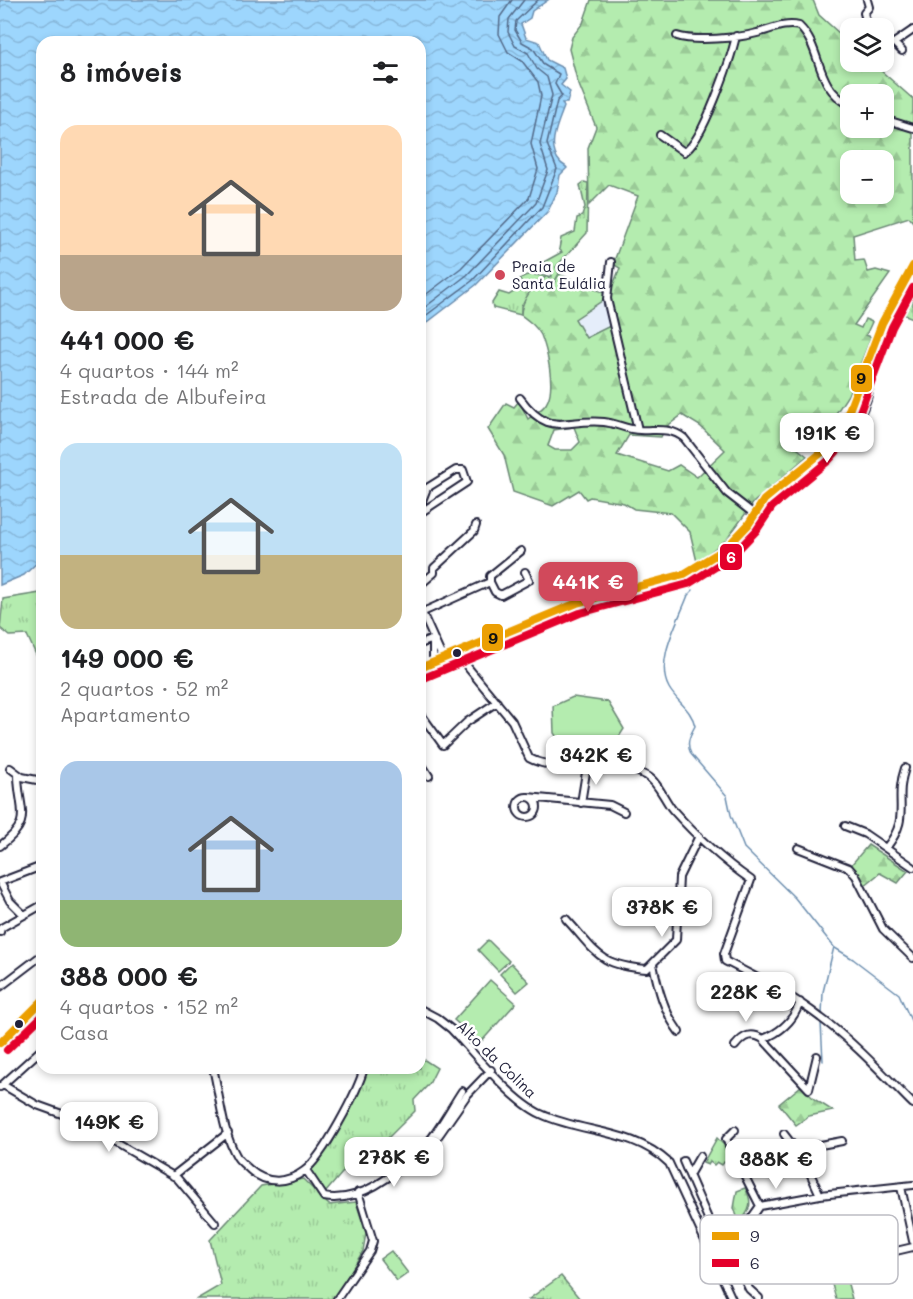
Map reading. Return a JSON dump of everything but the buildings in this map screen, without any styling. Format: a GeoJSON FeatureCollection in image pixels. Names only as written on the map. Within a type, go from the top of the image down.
{"type":"FeatureCollection","features":[{"type":"Feature","properties":{"kind":"street"},"geometry":{"type":"LineString","coordinates":[[865,18],[864,13],[868,4]]}},
{"type":"Feature","properties":{"kind":"street"},"geometry":{"type":"LineString","coordinates":[[677,36],[704,39],[736,36],[788,25],[799,26],[807,36],[825,83],[833,94],[840,99]]}},
{"type":"Feature","properties":{"kind":"street"},"geometry":{"type":"LineString","coordinates":[[902,51],[894,43],[913,30]]}},
{"type":"Feature","properties":{"kind":"street"},"geometry":{"type":"LineString","coordinates":[[660,135],[684,152],[694,145],[722,82],[736,36]]}},
{"type":"Feature","properties":{"kind":"street"},"geometry":{"type":"LineString","coordinates":[[894,122],[913,128]]}},
{"type":"Feature","properties":{"kind":"street"},"geometry":{"type":"LineString","coordinates":[[611,262],[607,299],[638,430]]}},
{"type":"Feature","properties":{"kind":"street"},"geometry":{"type":"LineString","coordinates":[[426,666],[577,603],[684,574],[712,558],[739,536],[777,487],[821,453],[843,425],[882,323],[910,278],[913,266]]}},
{"type":"Feature","properties":{"kind":"street"},"geometry":{"type":"LineString","coordinates":[[821,453],[833,455],[843,442],[863,407],[871,385],[870,378]]}},
{"type":"Feature","properties":{"kind":"street"},"geometry":{"type":"LineString","coordinates":[[520,398],[530,410],[551,424],[600,422],[638,430],[663,429],[677,433],[684,438],[727,493],[754,514]]}},
{"type":"Feature","properties":{"kind":"street"},"geometry":{"type":"LineString","coordinates":[[426,492],[428,488],[456,470],[463,470],[466,482],[426,509]]}},
{"type":"Feature","properties":{"kind":"street"},"geometry":{"type":"LineString","coordinates":[[426,580],[434,573],[434,568],[474,531],[476,525]]}},
{"type":"Feature","properties":{"kind":"street"},"geometry":{"type":"LineString","coordinates":[[521,551],[490,576],[490,582],[495,592],[501,595],[529,580],[525,572]]}},
{"type":"Feature","properties":{"kind":"street"},"geometry":{"type":"LineString","coordinates":[[426,608],[490,582]]}},
{"type":"Feature","properties":{"kind":"street"},"geometry":{"type":"LineString","coordinates":[[426,621],[444,659]]}},
{"type":"Feature","properties":{"kind":"street"},"geometry":{"type":"LineString","coordinates":[[426,642],[433,639]]}},
{"type":"Feature","properties":{"kind":"street"},"geometry":{"type":"LineString","coordinates":[[433,639],[433,663]]}},
{"type":"Feature","properties":{"kind":"street"},"geometry":{"type":"LineString","coordinates":[[456,653],[512,721],[529,758],[544,763],[587,766],[647,776],[672,809],[725,862],[751,880],[724,954],[725,961],[800,1002],[821,1017],[913,1104]]}},
{"type":"Feature","properties":{"kind":"street"},"geometry":{"type":"LineString","coordinates":[[426,722],[443,746],[467,722],[497,702]]}},
{"type":"Feature","properties":{"kind":"street"},"geometry":{"type":"LineString","coordinates":[[581,803],[587,766]]}},
{"type":"Feature","properties":{"kind":"street"},"geometry":{"type":"LineString","coordinates":[[10,768],[18,774],[36,779]]}},
{"type":"Feature","properties":{"kind":"street"},"geometry":{"type":"LineString","coordinates":[[886,848],[900,828],[899,784],[905,768]]}},
{"type":"Feature","properties":{"kind":"street"},"geometry":{"type":"LineString","coordinates":[[426,771],[429,776]]}},
{"type":"Feature","properties":{"kind":"street"},"geometry":{"type":"LineString","coordinates":[[0,846],[13,836],[22,821],[18,774]]}},
{"type":"Feature","properties":{"kind":"street"},"geometry":{"type":"LineString","coordinates":[[546,800],[531,816],[520,814],[518,802],[522,797],[610,806],[624,812]]}},
{"type":"Feature","properties":{"kind":"street"},"geometry":{"type":"LineString","coordinates":[[528,797],[535,800],[537,807]]}},
{"type":"Feature","properties":{"kind":"street"},"geometry":{"type":"LineString","coordinates":[[845,826],[886,848],[913,867]]}},
{"type":"Feature","properties":{"kind":"street"},"geometry":{"type":"LineString","coordinates":[[566,919],[603,960],[622,968],[647,969],[676,940],[680,877],[699,836]]}},
{"type":"Feature","properties":{"kind":"street"},"geometry":{"type":"LineString","coordinates":[[798,848],[849,868],[856,876],[883,928],[913,958]]}},
{"type":"Feature","properties":{"kind":"street"},"geometry":{"type":"LineString","coordinates":[[23,914],[10,901],[0,881],[36,868]]}},
{"type":"Feature","properties":{"kind":"street"},"geometry":{"type":"LineString","coordinates":[[0,932],[1,928],[36,907]]}},
{"type":"Feature","properties":{"kind":"street"},"geometry":{"type":"LineString","coordinates":[[0,987],[36,960]]}},
{"type":"Feature","properties":{"kind":"street"},"geometry":{"type":"LineString","coordinates":[[653,964],[657,986],[670,1021],[679,1032]]}},
{"type":"Feature","properties":{"kind":"street"},"geometry":{"type":"LineString","coordinates":[[763,1039],[782,1028],[794,1017],[800,1002]]}},
{"type":"Feature","properties":{"kind":"street"},"geometry":{"type":"LineString","coordinates":[[0,1043],[36,1007]]}},
{"type":"Feature","properties":{"kind":"street","name":"Alto da Colina"},"geometry":{"type":"LineString","coordinates":[[426,1013],[451,1029],[521,1101],[543,1115],[623,1136],[662,1155],[675,1174],[700,1229]]}},
{"type":"Feature","properties":{"kind":"street"},"geometry":{"type":"LineString","coordinates":[[735,1046],[747,1036],[754,1034],[763,1039],[808,1089],[818,1056]]}},
{"type":"Feature","properties":{"kind":"street"},"geometry":{"type":"LineString","coordinates":[[36,1055],[2,1087],[37,1105],[73,1118],[173,1176],[215,1223]]}},
{"type":"Feature","properties":{"kind":"street"},"geometry":{"type":"LineString","coordinates":[[425,1146],[432,1145],[467,1095],[491,1070]]}},
{"type":"Feature","properties":{"kind":"street"},"geometry":{"type":"LineString","coordinates":[[214,1074],[228,1133],[237,1158],[257,1176],[269,1181],[290,1179],[306,1170],[327,1141],[361,1074]]}},
{"type":"Feature","properties":{"kind":"street"},"geometry":{"type":"LineString","coordinates":[[306,1170],[324,1197],[335,1199],[358,1192],[392,1175],[425,1146],[462,1091]]}},
{"type":"Feature","properties":{"kind":"street"},"geometry":{"type":"LineString","coordinates":[[735,1130],[726,1139],[760,1206]]}},
{"type":"Feature","properties":{"kind":"street"},"geometry":{"type":"LineString","coordinates":[[173,1176],[228,1133]]}},
{"type":"Feature","properties":{"kind":"street"},"geometry":{"type":"LineString","coordinates":[[784,1134],[794,1147],[799,1149],[842,1141]]}},
{"type":"Feature","properties":{"kind":"street"},"geometry":{"type":"LineString","coordinates":[[799,1149],[820,1195]]}},
{"type":"Feature","properties":{"kind":"street"},"geometry":{"type":"LineString","coordinates":[[689,1175],[700,1156]]}},
{"type":"Feature","properties":{"kind":"street"},"geometry":{"type":"LineString","coordinates":[[683,1161],[706,1215]]}},
{"type":"Feature","properties":{"kind":"street"},"geometry":{"type":"LineString","coordinates":[[754,1215],[760,1206],[820,1195],[913,1185]]}},
{"type":"Feature","properties":{"kind":"street"},"geometry":{"type":"LineString","coordinates":[[901,1187],[913,1241]]}},
{"type":"Feature","properties":{"kind":"street"},"geometry":{"type":"LineString","coordinates":[[337,1299],[370,1251],[373,1240],[358,1192]]}},
{"type":"Feature","properties":{"kind":"street"},"geometry":{"type":"LineString","coordinates":[[898,1251],[913,1247]]}},
{"type":"Feature","properties":{"kind":"street","name":"Alto da Colina"},"geometry":{"type":"LineString","coordinates":[[725,1284],[732,1299]]}},
{"type":"Feature","properties":{"kind":"street"},"geometry":{"type":"LineString","coordinates":[[746,1284],[759,1298]]}},
{"type":"Feature","properties":{"kind":"shaded area"},"geometry":{"type":"Polygon","coordinates":[[[605,299],[612,326],[586,338],[575,320],[605,299]]]}},
{"type":"Feature","properties":{"kind":"green space"},"geometry":{"type":"Polygon","coordinates":[[[591,0],[813,0],[819,15],[840,34],[840,72],[882,72],[913,99],[913,222],[909,217],[853,235],[855,261],[864,260],[868,272],[876,270],[890,274],[854,325],[861,328],[865,319],[872,322],[866,335],[871,337],[848,395],[820,438],[804,428],[793,445],[807,456],[754,502],[727,539],[697,562],[690,532],[671,513],[634,509],[624,503],[590,497],[586,499],[579,490],[553,506],[513,492],[504,455],[488,429],[506,403],[514,407],[519,401],[528,419],[548,400],[551,385],[548,358],[543,341],[537,329],[521,315],[523,304],[529,293],[547,276],[554,283],[559,274],[609,295],[620,268],[613,264],[638,196],[609,185],[589,205],[588,148],[596,127],[577,80],[569,49],[572,37],[583,23],[591,0]],[[605,299],[575,319],[586,338],[612,325],[605,299]],[[682,415],[666,427],[661,437],[629,435],[617,455],[668,471],[679,465],[697,477],[725,450],[700,426],[682,415]],[[574,427],[554,430],[548,446],[555,450],[572,450],[580,442],[574,427]]]}},
{"type":"Feature","properties":{"kind":"green space"},"geometry":{"type":"Polygon","coordinates":[[[584,182],[588,183],[587,233],[556,267],[559,274],[554,283],[521,306],[521,315],[493,308],[492,303],[499,292],[509,295],[522,287],[520,279],[524,276],[552,276],[551,271],[543,267],[542,263],[562,252],[559,249],[561,238],[575,232],[577,218],[582,216],[585,207],[580,185],[584,182]]]}},
{"type":"Feature","properties":{"kind":"green space"},"geometry":{"type":"Polygon","coordinates":[[[907,288],[913,288],[913,318],[897,312],[896,306],[907,288]]]}},
{"type":"Feature","properties":{"kind":"green space"},"geometry":{"type":"Polygon","coordinates":[[[36,594],[36,655],[27,635],[10,636],[0,628],[3,599],[36,594]]]}},
{"type":"Feature","properties":{"kind":"green space"},"geometry":{"type":"Polygon","coordinates":[[[573,697],[608,702],[624,729],[606,757],[567,752],[554,733],[553,706],[573,697]]]}},
{"type":"Feature","properties":{"kind":"green space"},"geometry":{"type":"Polygon","coordinates":[[[868,845],[908,871],[898,883],[880,873],[864,886],[851,865],[868,845]]]}},
{"type":"Feature","properties":{"kind":"green space"},"geometry":{"type":"Polygon","coordinates":[[[488,940],[509,961],[498,971],[478,950],[488,940]]]}},
{"type":"Feature","properties":{"kind":"green space"},"geometry":{"type":"Polygon","coordinates":[[[511,963],[529,982],[517,992],[500,974],[511,963]]]}},
{"type":"Feature","properties":{"kind":"green space"},"geometry":{"type":"Polygon","coordinates":[[[490,980],[516,1003],[480,1043],[454,1020],[490,980]]]}},
{"type":"Feature","properties":{"kind":"green space"},"geometry":{"type":"Polygon","coordinates":[[[426,1061],[437,1068],[429,1084],[414,1100],[415,1111],[375,1151],[348,1166],[325,1193],[310,1170],[332,1143],[366,1074],[426,1074],[426,1061]]]}},
{"type":"Feature","properties":{"kind":"green space"},"geometry":{"type":"Polygon","coordinates":[[[801,1086],[814,1099],[833,1111],[809,1116],[796,1125],[779,1104],[801,1086]]]}},
{"type":"Feature","properties":{"kind":"green space"},"geometry":{"type":"Polygon","coordinates":[[[717,1138],[725,1146],[734,1163],[729,1165],[724,1162],[722,1165],[717,1162],[714,1165],[710,1162],[708,1165],[703,1163],[717,1138]]]}},
{"type":"Feature","properties":{"kind":"green space"},"geometry":{"type":"Polygon","coordinates":[[[303,1179],[329,1205],[356,1202],[366,1233],[363,1251],[334,1299],[197,1299],[221,1285],[210,1240],[261,1186],[303,1179]]]}},
{"type":"Feature","properties":{"kind":"green space"},"geometry":{"type":"Polygon","coordinates":[[[745,1188],[749,1198],[750,1206],[745,1215],[736,1215],[734,1208],[737,1191],[745,1188]]]}},
{"type":"Feature","properties":{"kind":"green space"},"geometry":{"type":"Polygon","coordinates":[[[391,1251],[408,1273],[397,1281],[380,1259],[391,1251]]]}},
{"type":"Feature","properties":{"kind":"green space"},"geometry":{"type":"Polygon","coordinates":[[[561,1276],[580,1299],[529,1299],[561,1276]]]}},
{"type":"Feature","properties":{"kind":"green space"},"geometry":{"type":"Polygon","coordinates":[[[832,1284],[848,1284],[852,1299],[836,1299],[832,1284]]]}},
{"type":"Feature","properties":{"kind":"water"},"geometry":{"type":"Polygon","coordinates":[[[0,0],[548,0],[532,11],[530,18],[521,24],[526,38],[539,42],[547,60],[563,68],[566,79],[561,85],[570,92],[567,103],[562,103],[564,107],[554,135],[554,149],[556,156],[567,168],[560,175],[557,192],[548,211],[476,285],[426,323],[426,36],[36,36],[36,564],[24,575],[0,585],[0,0]]]}},
{"type":"Feature","properties":{"kind":"waterway"},"geometry":{"type":"LineString","coordinates":[[693,590],[688,595],[666,653],[665,677],[669,688],[688,711],[695,726],[688,743],[689,750],[727,796],[731,815],[744,848],[795,898],[834,947],[823,992],[822,1015]]}},
{"type":"Feature","properties":{"kind":"waterway"},"geometry":{"type":"LineString","coordinates":[[835,948],[899,994],[913,1025]]}},
{"type":"Feature","properties":{"kind":"waterway"},"geometry":{"type":"LineString","coordinates":[[821,1023],[823,1061]]}},
{"type":"Feature","properties":{"kind":"transit line","name":"9"},"geometry":{"type":"LineString","coordinates":[[426,666],[577,603],[684,574],[725,549],[748,525],[764,500],[821,453],[835,437],[848,413],[882,323],[913,266]]}},
{"type":"Feature","properties":{"kind":"transit line","name":"6"},"geometry":{"type":"LineString","coordinates":[[426,677],[580,613],[688,584],[731,557],[756,531],[772,507],[828,461],[844,443],[858,417],[892,327],[913,288]]}},
{"type":"Feature","properties":{"kind":"transit line","name":"9"},"geometry":{"type":"LineString","coordinates":[[0,1043],[36,1007]]}},
{"type":"Feature","properties":{"kind":"transit line","name":"6"},"geometry":{"type":"LineString","coordinates":[[7,1050],[36,1022]]}},
{"type":"Feature","properties":{"kind":"place","name":"Praia de Santa Eulália"},"geometry":{"type":"Point","coordinates":[500,275]}}]}
